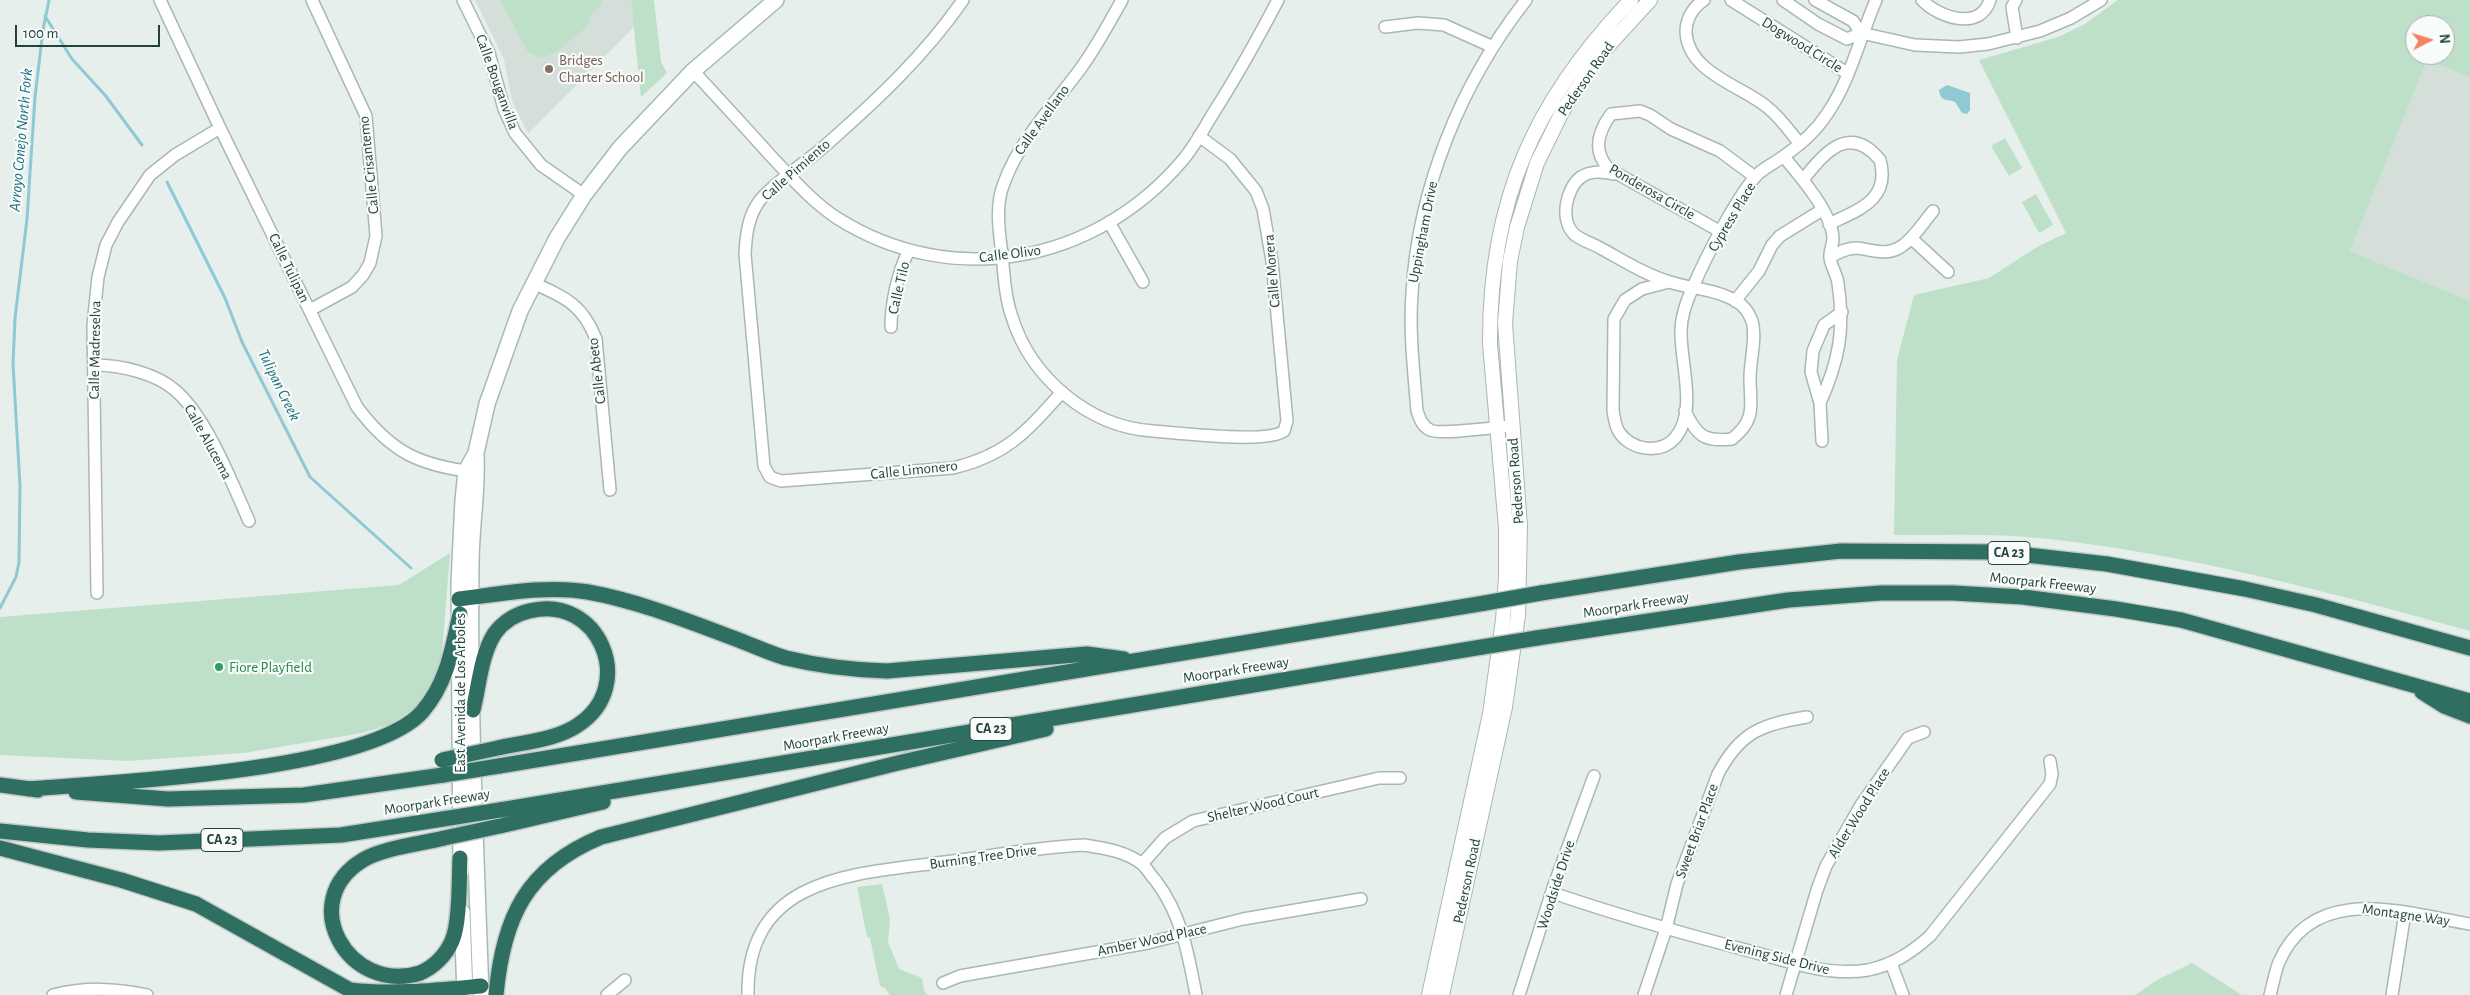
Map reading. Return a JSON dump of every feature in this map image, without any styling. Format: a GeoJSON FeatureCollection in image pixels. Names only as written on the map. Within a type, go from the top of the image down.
{"type":"FeatureCollection","features":[{"type":"Feature","properties":{"kind":"highway","name":"Moorpark Freeway"},"geometry":{"type":"LineString","coordinates":[[0,785],[28,789],[168,799],[304,795],[443,775],[1143,661],[1541,593],[1739,562],[1841,551],[2000,552],[2107,564],[2244,588],[2316,605],[2470,648]]}},
{"type":"Feature","properties":{"kind":"highway"},"geometry":{"type":"LineString","coordinates":[[465,598],[548,590],[586,592],[616,598],[785,657],[827,666],[866,670],[887,671],[1087,654],[1143,661]]}},
{"type":"Feature","properties":{"kind":"highway","name":"Moorpark Freeway"},"geometry":{"type":"LineString","coordinates":[[0,831],[88,840],[159,843],[341,834],[726,773],[1537,638],[1788,600],[1880,593],[1953,593],[2023,597],[2116,608],[2181,620],[2470,701]]}},
{"type":"Feature","properties":{"kind":"highway"},"geometry":{"type":"LineString","coordinates":[[403,780],[442,760],[568,731],[593,713],[605,692],[608,678],[606,653],[598,636],[586,623],[559,610],[534,609],[516,616],[499,628],[491,640],[473,710]]}},
{"type":"Feature","properties":{"kind":"highway"},"geometry":{"type":"LineString","coordinates":[[28,789],[190,775],[282,764],[372,741],[403,726],[421,713],[436,694],[447,673],[460,614]]}},
{"type":"Feature","properties":{"kind":"highway"},"geometry":{"type":"LineString","coordinates":[[2406,682],[2444,706],[2470,716]]}},
{"type":"Feature","properties":{"kind":"highway"},"geometry":{"type":"LineString","coordinates":[[496,995],[498,970],[517,906],[534,884],[567,854],[601,837],[888,765],[1211,692]]}},
{"type":"Feature","properties":{"kind":"highway"},"geometry":{"type":"LineString","coordinates":[[460,858],[454,934],[448,948],[431,967],[405,979],[383,979],[366,973],[342,952],[333,932],[331,914],[334,894],[346,875],[362,860],[444,838],[726,773]]}},
{"type":"Feature","properties":{"kind":"highway"},"geometry":{"type":"LineString","coordinates":[[0,848],[121,880],[196,904],[350,990],[368,994],[481,991]]}},
{"type":"Feature","properties":{"kind":"main road","name":"East Avenida de Los Arboles"},"geometry":{"type":"LineString","coordinates":[[481,991],[473,710],[465,598],[472,536],[472,472],[495,381],[520,311],[556,238],[584,195],[620,148],[693,70],[770,2]]}},
{"type":"Feature","properties":{"kind":"main road","name":"East Avenida de Los Arboles"},"geometry":{"type":"LineString","coordinates":[[464,991],[460,858],[460,614],[465,598]]}},
{"type":"Feature","properties":{"kind":"street","name":"Calle Tulipan"},"geometry":{"type":"LineString","coordinates":[[160,0],[220,128],[357,407],[374,429],[390,443],[420,461],[472,472]]}},
{"type":"Feature","properties":{"kind":"street","name":"Calle Crisantemo"},"geometry":{"type":"LineString","coordinates":[[310,310],[352,287],[363,275],[374,249],[376,236],[366,116],[312,0]]}},
{"type":"Feature","properties":{"kind":"street","name":"Calle Bouganvilla"},"geometry":{"type":"LineString","coordinates":[[463,0],[489,53],[504,109],[515,133],[541,166],[584,195]]}},
{"type":"Feature","properties":{"kind":"street","name":"Calle Pimiento"},"geometry":{"type":"LineString","coordinates":[[770,477],[766,473],[762,457],[745,254],[746,233],[750,218],[760,202],[773,187],[840,132],[903,74],[928,46],[963,0]]}},
{"type":"Feature","properties":{"kind":"street","name":"Calle Avellano"},"geometry":{"type":"LineString","coordinates":[[1122,0],[1082,66],[1017,152],[1002,186],[1000,205],[1002,258],[1004,282],[1012,317],[1022,342],[1034,362],[1062,392],[1097,416],[1146,431],[1253,437],[1270,437],[1284,431]]}},
{"type":"Feature","properties":{"kind":"street","name":"Calle Olivo"},"geometry":{"type":"LineString","coordinates":[[693,70],[789,175],[838,218],[867,234],[909,250],[954,258],[1002,258],[1057,247],[1109,222],[1144,198],[1182,161],[1199,136],[1250,52],[1278,0]]}},
{"type":"Feature","properties":{"kind":"street","name":"Uppingham Drive"},"geometry":{"type":"LineString","coordinates":[[1512,426],[1443,433],[1430,431],[1422,424],[1417,411],[1411,315],[1418,245],[1436,170],[1461,107],[1493,47],[1526,0]]}},
{"type":"Feature","properties":{"kind":"street","name":"Pederson Road"},"geometry":{"type":"LineString","coordinates":[[1429,995],[1477,778],[1497,675],[1503,620],[1506,553],[1490,313],[1497,251],[1507,204],[1524,156],[1550,102],[1583,53],[1631,0]]}},
{"type":"Feature","properties":{"kind":"street","name":"Pederson Road"},"geometry":{"type":"LineString","coordinates":[[1442,995],[1505,707],[1518,615],[1520,526],[1506,338],[1506,294],[1517,227],[1528,185],[1549,137],[1584,76],[1597,58],[1650,0]]}},
{"type":"Feature","properties":{"kind":"street"},"geometry":{"type":"LineString","coordinates":[[1704,0],[1693,10],[1686,26],[1688,43],[1692,51],[1718,78],[1768,107],[1800,144]]}},
{"type":"Feature","properties":{"kind":"street","name":"Dogwood Circle"},"geometry":{"type":"LineString","coordinates":[[1731,0],[1847,73]]}},
{"type":"Feature","properties":{"kind":"street"},"geometry":{"type":"LineString","coordinates":[[1783,0],[1818,24],[1847,39],[1862,33],[1915,45],[1959,47],[2017,38],[2070,18],[2101,0]]}},
{"type":"Feature","properties":{"kind":"street"},"geometry":{"type":"LineString","coordinates":[[1815,0],[1853,21],[1862,33]]}},
{"type":"Feature","properties":{"kind":"street","name":"Cypress Place"},"geometry":{"type":"LineString","coordinates":[[1685,411],[1686,375],[1681,331],[1692,288],[1740,198],[1755,177],[1800,144],[1826,115],[1838,96],[1876,0]]}},
{"type":"Feature","properties":{"kind":"street"},"geometry":{"type":"LineString","coordinates":[[1922,0],[1942,16],[1960,19],[1978,16],[1983,12],[1990,0]]}},
{"type":"Feature","properties":{"kind":"street"},"geometry":{"type":"LineString","coordinates":[[2016,0],[2012,7],[2017,38]]}},
{"type":"Feature","properties":{"kind":"street"},"geometry":{"type":"LineString","coordinates":[[1385,27],[1418,23],[1444,25],[1493,47]]}},
{"type":"Feature","properties":{"kind":"street","name":"Ponderosa Circle"},"geometry":{"type":"LineString","coordinates":[[1722,232],[1660,197],[1614,174],[1605,165],[1598,150],[1598,142],[1603,125],[1611,114],[1640,111],[1672,129],[1720,151],[1755,177]]}},
{"type":"Feature","properties":{"kind":"street","name":"Calle Madreselva"},"geometry":{"type":"LineString","coordinates":[[97,593],[94,303],[98,277],[111,234],[150,175],[169,160],[220,128]]}},
{"type":"Feature","properties":{"kind":"street","name":"Calle Morera"},"geometry":{"type":"LineString","coordinates":[[1199,136],[1230,159],[1256,191],[1263,209],[1272,261],[1287,421],[1284,431]]}},
{"type":"Feature","properties":{"kind":"street"},"geometry":{"type":"LineString","coordinates":[[1803,180],[1818,160],[1840,144],[1855,142],[1866,146],[1880,160],[1882,184],[1872,200],[1864,207],[1829,224]]}},
{"type":"Feature","properties":{"kind":"street"},"geometry":{"type":"LineString","coordinates":[[1784,157],[1803,180],[1822,210],[1833,238],[1830,257],[1837,279],[1842,312],[1838,357],[1820,403]]}},
{"type":"Feature","properties":{"kind":"street"},"geometry":{"type":"LineString","coordinates":[[1614,174],[1591,173],[1582,177],[1571,188],[1566,204],[1568,222],[1574,234],[1644,272],[1669,282],[1735,300],[1744,308],[1753,322],[1750,380],[1752,407],[1749,422],[1732,439],[1710,439],[1700,434],[1693,427],[1685,411]]}},
{"type":"Feature","properties":{"kind":"street"},"geometry":{"type":"LineString","coordinates":[[1735,300],[1759,271],[1772,246],[1780,236],[1822,210]]}},
{"type":"Feature","properties":{"kind":"street"},"geometry":{"type":"LineString","coordinates":[[1830,257],[1847,249],[1856,248],[1879,252],[1895,250],[1912,238],[1933,211]]}},
{"type":"Feature","properties":{"kind":"street"},"geometry":{"type":"LineString","coordinates":[[1109,222],[1143,282]]}},
{"type":"Feature","properties":{"kind":"street"},"geometry":{"type":"LineString","coordinates":[[1912,238],[1948,272]]}},
{"type":"Feature","properties":{"kind":"street","name":"Calle Tilo"},"geometry":{"type":"LineString","coordinates":[[891,327],[891,310],[904,258],[909,250]]}},
{"type":"Feature","properties":{"kind":"street","name":"Calle Abeto"},"geometry":{"type":"LineString","coordinates":[[534,282],[563,296],[578,306],[596,340],[610,490]]}},
{"type":"Feature","properties":{"kind":"street"},"geometry":{"type":"LineString","coordinates":[[1669,282],[1642,289],[1625,300],[1614,319],[1613,410],[1619,431],[1626,440],[1641,448],[1667,444],[1674,438],[1685,411]]}},
{"type":"Feature","properties":{"kind":"street"},"geometry":{"type":"LineString","coordinates":[[1822,441],[1820,403],[1811,372],[1813,351],[1824,325],[1842,312]]}},
{"type":"Feature","properties":{"kind":"street","name":"Calle Alucema"},"geometry":{"type":"LineString","coordinates":[[94,364],[110,365],[157,379],[181,396],[196,415],[213,445],[249,521]]}},
{"type":"Feature","properties":{"kind":"street","name":"Calle Limonero"},"geometry":{"type":"LineString","coordinates":[[770,477],[775,480],[793,480],[953,468],[977,462],[1000,452],[1024,433],[1062,392]]}},
{"type":"Feature","properties":{"kind":"street","name":"Sweet Briar Place"},"geometry":{"type":"LineString","coordinates":[[1644,995],[1666,929],[1677,884],[1718,774],[1727,757],[1744,739],[1763,727],[1777,722],[1807,718]]}},
{"type":"Feature","properties":{"kind":"street","name":"Alder Wood Place"},"geometry":{"type":"LineString","coordinates":[[1786,995],[1817,890],[1841,837],[1908,738],[1924,732]]}},
{"type":"Feature","properties":{"kind":"street","name":"Evening Side Drive"},"geometry":{"type":"LineString","coordinates":[[1553,893],[1622,917],[1797,963],[1846,972],[1868,970],[1892,963],[1913,951],[1930,936],[2050,784],[2052,774],[2050,761]]}},
{"type":"Feature","properties":{"kind":"street","name":"Woodside Drive"},"geometry":{"type":"LineString","coordinates":[[1519,995],[1553,893],[1553,888],[1594,776]]}},
{"type":"Feature","properties":{"kind":"street","name":"Shelter Wood Court"},"geometry":{"type":"LineString","coordinates":[[1142,864],[1165,838],[1193,821],[1379,778],[1400,778]]}},
{"type":"Feature","properties":{"kind":"street","name":"Burning Tree Drive"},"geometry":{"type":"LineString","coordinates":[[748,995],[748,976],[752,956],[759,937],[770,920],[794,896],[820,883],[880,871],[1077,845],[1107,848],[1142,864],[1168,897],[1184,934],[1196,995]]}},
{"type":"Feature","properties":{"kind":"street","name":"Amber Wood Place"},"geometry":{"type":"LineString","coordinates":[[943,983],[960,976],[1148,943],[1243,919],[1361,899]]}},
{"type":"Feature","properties":{"kind":"street","name":"Montagne Way"},"geometry":{"type":"LineString","coordinates":[[2270,995],[2279,963],[2289,944],[2303,929],[2324,915],[2348,908],[2369,907],[2470,924]]}},
{"type":"Feature","properties":{"kind":"street"},"geometry":{"type":"LineString","coordinates":[[2392,995],[2405,913]]}},
{"type":"Feature","properties":{"kind":"street"},"geometry":{"type":"LineString","coordinates":[[1892,963],[1904,995]]}},
{"type":"Feature","properties":{"kind":"street"},"geometry":{"type":"LineString","coordinates":[[607,995],[625,980]]}},
{"type":"Feature","properties":{"kind":"street"},"geometry":{"type":"LineString","coordinates":[[53,995],[95,988],[126,990],[147,995]]}},
{"type":"Feature","properties":{"kind":"shaded area","name":"Bridges Charter School"},"geometry":{"type":"Polygon","coordinates":[[[475,0],[631,0],[634,27],[528,134],[512,101],[504,59],[475,0]]]}},
{"type":"Feature","properties":{"kind":"shaded area"},"geometry":{"type":"Polygon","coordinates":[[[2425,65],[2441,65],[2470,77],[2470,301],[2350,251],[2425,65]]]}},
{"type":"Feature","properties":{"kind":"green space"},"geometry":{"type":"Polygon","coordinates":[[[500,0],[602,0],[602,5],[591,14],[587,27],[555,53],[541,58],[528,52],[500,0]]]}},
{"type":"Feature","properties":{"kind":"green space"},"geometry":{"type":"Polygon","coordinates":[[[631,0],[654,0],[661,62],[667,73],[641,97],[631,0]]]}},
{"type":"Feature","properties":{"kind":"green space"},"geometry":{"type":"Polygon","coordinates":[[[2118,0],[2470,0],[2470,77],[2440,65],[2455,65],[2455,15],[2405,15],[2405,65],[2425,65],[2350,251],[2470,301],[2470,631],[2314,589],[2209,565],[2102,546],[2030,537],[1894,535],[1897,360],[1914,295],[1989,278],[2037,247],[2066,233],[1979,60],[2058,37],[2085,24],[2118,0]]]}},
{"type":"Feature","properties":{"kind":"green space"},"geometry":{"type":"Polygon","coordinates":[[[2005,138],[2022,168],[2009,176],[1991,146],[2005,138]]]}},
{"type":"Feature","properties":{"kind":"green space"},"geometry":{"type":"Polygon","coordinates":[[[2036,194],[2053,225],[2039,233],[2022,202],[2036,194]]]}},
{"type":"Feature","properties":{"kind":"green space","name":"Fiore Playfield"},"geometry":{"type":"Polygon","coordinates":[[[450,553],[442,654],[434,681],[416,707],[391,724],[362,733],[244,753],[128,761],[0,755],[0,617],[399,585],[450,553]]]}},
{"type":"Feature","properties":{"kind":"green space"},"geometry":{"type":"Polygon","coordinates":[[[882,884],[890,919],[888,942],[899,969],[922,978],[924,991],[928,995],[890,995],[885,988],[880,986],[870,938],[867,937],[857,887],[882,884]]]}},
{"type":"Feature","properties":{"kind":"green space"},"geometry":{"type":"Polygon","coordinates":[[[2192,963],[2242,995],[2135,995],[2157,980],[2192,963]]]}},
{"type":"Feature","properties":{"kind":"water"},"geometry":{"type":"Polygon","coordinates":[[[1947,85],[1970,93],[1970,110],[1967,114],[1962,113],[1955,102],[1941,97],[1939,90],[1947,85]]]}},
{"type":"Feature","properties":{"kind":"waterway","name":"Arroyo Conejo North Fork"},"geometry":{"type":"LineString","coordinates":[[0,608],[16,577],[19,562],[20,486],[13,364],[15,318],[27,219],[35,97],[43,30],[49,0]]}},
{"type":"Feature","properties":{"kind":"waterway","name":"Tulipan Creek"},"geometry":{"type":"LineString","coordinates":[[45,16],[72,59],[105,95],[142,145]]}},
{"type":"Feature","properties":{"kind":"waterway","name":"Tulipan Creek"},"geometry":{"type":"LineString","coordinates":[[167,182],[225,298],[242,342],[310,477],[411,568]]}},
{"type":"Feature","properties":{"kind":"place","name":"Bridges Charter School"},"geometry":{"type":"Point","coordinates":[549,69]}},
{"type":"Feature","properties":{"kind":"place","name":"Fiore Playfield"},"geometry":{"type":"Point","coordinates":[219,667]}}]}
